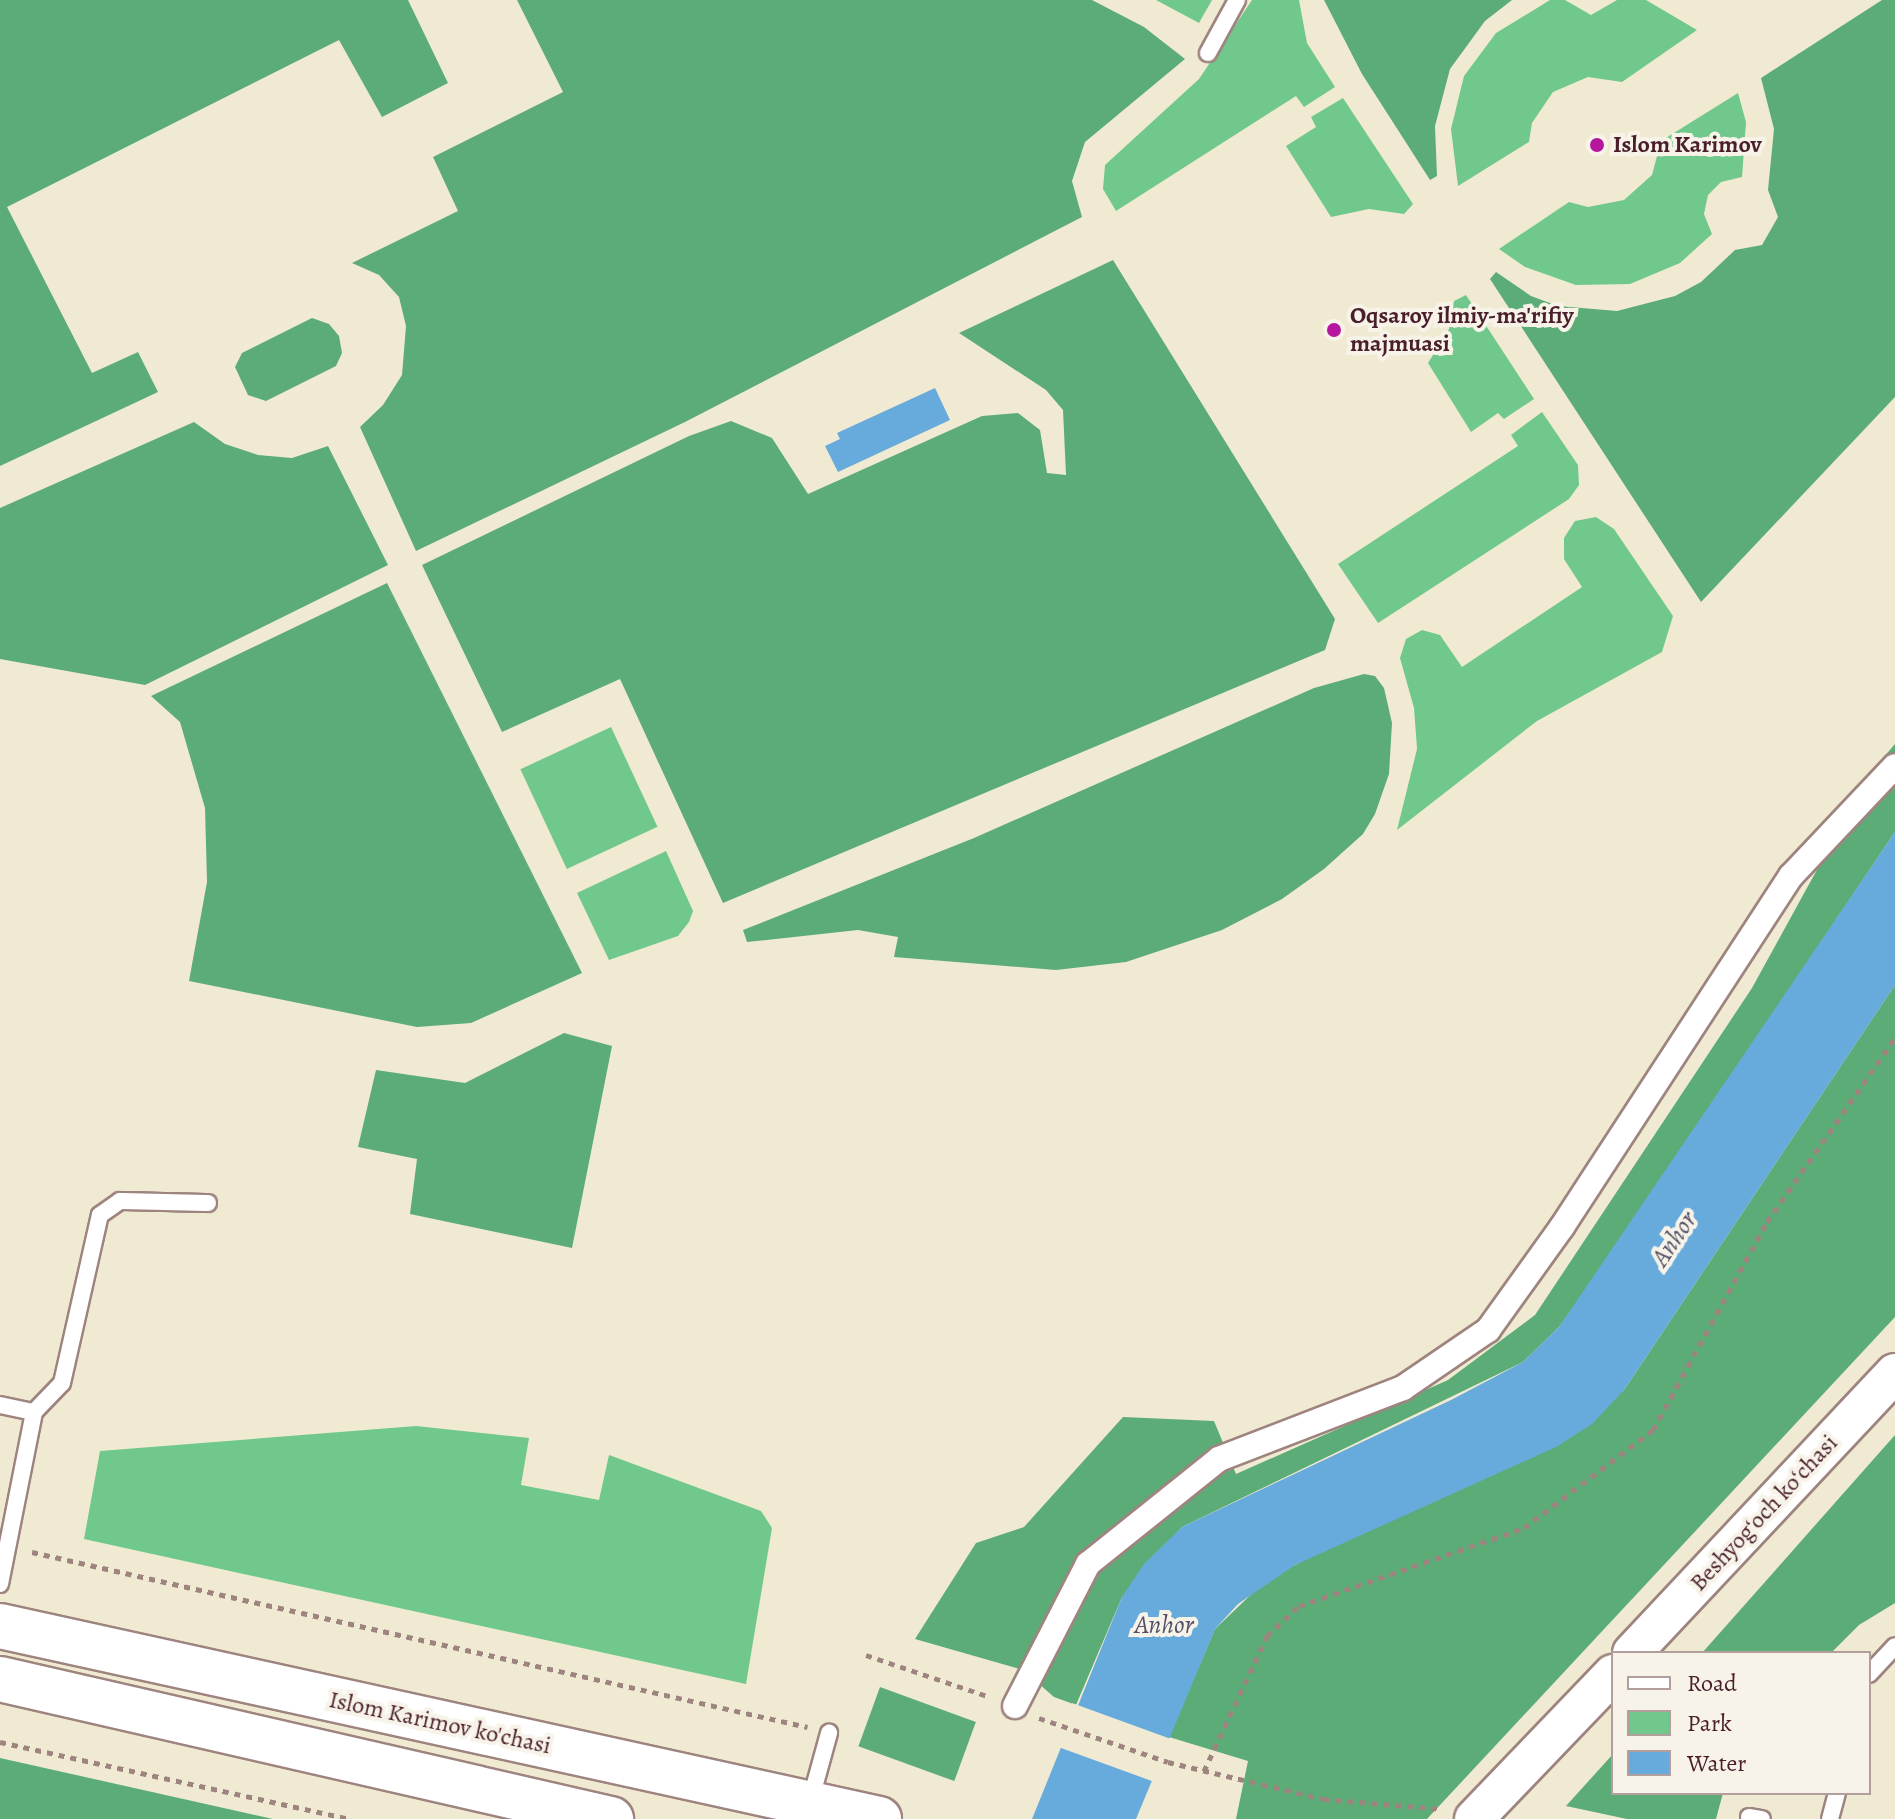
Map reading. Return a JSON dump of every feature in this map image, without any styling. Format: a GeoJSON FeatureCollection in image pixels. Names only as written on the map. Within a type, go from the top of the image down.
{"type":"FeatureCollection","features":[{"type":"Feature","properties":{"kind":"main road","name":"Islom Karimov ko'chasi"},"geometry":{"type":"LineString","coordinates":[[0,1626],[879,1819]]}},
{"type":"Feature","properties":{"kind":"main road"},"geometry":{"type":"LineString","coordinates":[[0,1679],[611,1819]]}},
{"type":"Feature","properties":{"kind":"street"},"geometry":{"type":"LineString","coordinates":[[1015,1706],[1088,1564],[1219,1459],[1403,1388],[1488,1330],[1562,1227],[1791,876],[1895,766]]}},
{"type":"Feature","properties":{"kind":"street","name":"Beshyogʻoch koʻchasi"},"geometry":{"type":"LineString","coordinates":[[1634,1651],[1895,1373]]}},
{"type":"Feature","properties":{"kind":"street","name":"Beshyogʻoch koʻchasi"},"geometry":{"type":"LineString","coordinates":[[1659,1651],[1895,1393]]}},
{"type":"Feature","properties":{"kind":"street"},"geometry":{"type":"LineString","coordinates":[[1460,1814],[1611,1676]]}},
{"type":"Feature","properties":{"kind":"street"},"geometry":{"type":"LineString","coordinates":[[1497,1819],[1611,1701]]}},
{"type":"Feature","properties":{"kind":"lane"},"geometry":{"type":"LineString","coordinates":[[1208,53],[1237,0]]}},
{"type":"Feature","properties":{"kind":"lane"},"geometry":{"type":"LineString","coordinates":[[0,1584],[34,1412],[62,1383],[100,1215],[120,1201],[208,1203]]}},
{"type":"Feature","properties":{"kind":"lane"},"geometry":{"type":"LineString","coordinates":[[0,1405],[34,1412]]}},
{"type":"Feature","properties":{"kind":"lane"},"geometry":{"type":"LineString","coordinates":[[1871,1672],[1895,1646]]}},
{"type":"Feature","properties":{"kind":"lane"},"geometry":{"type":"LineString","coordinates":[[809,1803],[829,1733]]}},
{"type":"Feature","properties":{"kind":"lane"},"geometry":{"type":"LineString","coordinates":[[1830,1819],[1836,1795]]}},
{"type":"Feature","properties":{"kind":"path"},"geometry":{"type":"LineString","coordinates":[[1204,1771],[1267,1636],[1299,1606],[1524,1528],[1653,1430],[1767,1222],[1895,1038]]}},
{"type":"Feature","properties":{"kind":"path"},"geometry":{"type":"LineString","coordinates":[[7,1547],[746,1710],[829,1733]]}},
{"type":"Feature","properties":{"kind":"path"},"geometry":{"type":"LineString","coordinates":[[866,1655],[1168,1762],[1323,1799],[1460,1814]]}},
{"type":"Feature","properties":{"kind":"path"},"geometry":{"type":"LineString","coordinates":[[0,1742],[350,1819]]}},
{"type":"Feature","properties":{"kind":"green space"},"geometry":{"type":"Polygon","coordinates":[[[0,0],[408,0],[448,83],[382,117],[339,40],[7,207],[92,373],[138,352],[158,392],[0,466],[0,0]]]}},
{"type":"Feature","properties":{"kind":"green space"},"geometry":{"type":"Polygon","coordinates":[[[517,0],[1092,0],[1144,27],[1185,59],[1085,142],[1072,181],[1082,217],[685,422],[416,551],[360,427],[383,405],[402,375],[406,326],[399,297],[379,275],[352,263],[458,211],[433,157],[563,92],[517,0]]]}},
{"type":"Feature","properties":{"kind":"green space"},"geometry":{"type":"Polygon","coordinates":[[[1156,0],[1212,0],[1199,23],[1156,0]]]}},
{"type":"Feature","properties":{"kind":"green space"},"geometry":{"type":"Polygon","coordinates":[[[1252,0],[1299,0],[1307,43],[1335,87],[1304,107],[1296,96],[1116,211],[1103,189],[1105,165],[1199,79],[1252,0]]]}},
{"type":"Feature","properties":{"kind":"green space"},"geometry":{"type":"Polygon","coordinates":[[[1324,0],[1512,0],[1485,21],[1450,69],[1435,126],[1437,176],[1430,180],[1362,74],[1324,0]]]}},
{"type":"Feature","properties":{"kind":"green space"},"geometry":{"type":"Polygon","coordinates":[[[1550,0],[1565,0],[1591,15],[1617,0],[1646,0],[1697,30],[1622,82],[1588,77],[1553,92],[1532,123],[1529,142],[1458,186],[1451,129],[1464,76],[1496,33],[1550,0]]]}},
{"type":"Feature","properties":{"kind":"green space"},"geometry":{"type":"Polygon","coordinates":[[[1882,0],[1895,0],[1895,397],[1701,602],[1490,279],[1496,272],[1531,296],[1558,306],[1617,311],[1675,296],[1701,282],[1735,250],[1762,245],[1778,217],[1768,190],[1774,129],[1761,78],[1882,0]]]}},
{"type":"Feature","properties":{"kind":"green space"},"geometry":{"type":"Polygon","coordinates":[[[1738,93],[1746,122],[1742,177],[1721,182],[1708,195],[1704,214],[1712,234],[1680,263],[1630,284],[1576,285],[1525,267],[1499,249],[1569,202],[1588,207],[1624,200],[1652,175],[1661,141],[1738,93]]]}},
{"type":"Feature","properties":{"kind":"green space"},"geometry":{"type":"Polygon","coordinates":[[[1343,98],[1413,204],[1404,214],[1369,209],[1331,217],[1286,146],[1316,127],[1311,117],[1343,98]]]}},
{"type":"Feature","properties":{"kind":"green space"},"geometry":{"type":"Polygon","coordinates":[[[1113,260],[1335,619],[1325,650],[723,903],[620,679],[502,732],[422,565],[689,436],[731,421],[772,438],[808,494],[982,416],[1018,413],[1040,430],[1047,473],[1066,475],[1063,410],[1046,390],[959,333],[1113,260]]]}},
{"type":"Feature","properties":{"kind":"green space"},"geometry":{"type":"Polygon","coordinates":[[[1466,295],[1534,399],[1504,419],[1498,413],[1471,432],[1428,363],[1449,329],[1454,301],[1466,295]]]}},
{"type":"Feature","properties":{"kind":"green space"},"geometry":{"type":"Polygon","coordinates":[[[312,318],[329,324],[339,336],[342,353],[336,366],[266,401],[248,395],[235,367],[242,353],[312,318]]]}},
{"type":"Feature","properties":{"kind":"green space"},"geometry":{"type":"Polygon","coordinates":[[[1542,412],[1578,465],[1579,485],[1569,499],[1378,623],[1338,564],[1518,446],[1511,435],[1542,412]]]}},
{"type":"Feature","properties":{"kind":"green space"},"geometry":{"type":"Polygon","coordinates":[[[194,422],[225,444],[258,455],[292,458],[328,446],[388,565],[145,685],[0,659],[0,508],[194,422]]]}},
{"type":"Feature","properties":{"kind":"green space"},"geometry":{"type":"Polygon","coordinates":[[[1596,517],[1614,529],[1673,616],[1662,652],[1537,721],[1397,830],[1417,749],[1414,708],[1400,658],[1406,639],[1422,630],[1440,635],[1462,667],[1582,587],[1564,559],[1564,538],[1575,521],[1596,517]]]}},
{"type":"Feature","properties":{"kind":"green space"},"geometry":{"type":"Polygon","coordinates":[[[387,583],[582,973],[471,1023],[417,1027],[189,981],[207,882],[205,808],[180,722],[151,696],[387,583]]]}},
{"type":"Feature","properties":{"kind":"green space"},"geometry":{"type":"Polygon","coordinates":[[[1364,674],[1375,676],[1384,688],[1392,723],[1389,774],[1375,814],[1363,834],[1324,869],[1282,899],[1222,930],[1126,962],[1056,970],[894,957],[898,937],[858,930],[747,942],[743,930],[974,838],[1314,688],[1364,674]]]}},
{"type":"Feature","properties":{"kind":"green space"},"geometry":{"type":"Polygon","coordinates":[[[611,727],[657,827],[567,869],[520,769],[611,727]]]}},
{"type":"Feature","properties":{"kind":"green space"},"geometry":{"type":"Polygon","coordinates":[[[1895,744],[1895,832],[1591,1283],[1559,1327],[1523,1362],[1182,1527],[1122,1597],[1076,1705],[1054,1697],[1023,1670],[915,1639],[976,1543],[1024,1527],[1123,1417],[1214,1421],[1236,1474],[1448,1380],[1535,1315],[1752,988],[1870,773],[1895,744]]]}},
{"type":"Feature","properties":{"kind":"green space"},"geometry":{"type":"Polygon","coordinates":[[[666,851],[693,911],[689,922],[678,936],[609,960],[577,893],[666,851]]]}},
{"type":"Feature","properties":{"kind":"green space"},"geometry":{"type":"Polygon","coordinates":[[[1895,985],[1895,1317],[1427,1819],[1236,1819],[1248,1761],[1169,1737],[1215,1629],[1262,1584],[1624,1390],[1895,985]]]}},
{"type":"Feature","properties":{"kind":"green space"},"geometry":{"type":"Polygon","coordinates":[[[564,1033],[612,1046],[572,1248],[410,1214],[417,1159],[358,1147],[376,1070],[465,1083],[564,1033]]]}},
{"type":"Feature","properties":{"kind":"green space"},"geometry":{"type":"Polygon","coordinates":[[[416,1426],[529,1438],[521,1485],[599,1500],[609,1455],[761,1511],[772,1528],[746,1684],[84,1539],[100,1451],[416,1426]]]}},
{"type":"Feature","properties":{"kind":"green space"},"geometry":{"type":"Polygon","coordinates":[[[1895,1435],[1895,1603],[1859,1625],[1833,1651],[1704,1651],[1895,1435]]]}},
{"type":"Feature","properties":{"kind":"green space"},"geometry":{"type":"Polygon","coordinates":[[[880,1687],[976,1722],[954,1781],[858,1746],[880,1687]]]}},
{"type":"Feature","properties":{"kind":"green space"},"geometry":{"type":"Polygon","coordinates":[[[1611,1756],[1611,1795],[1722,1795],[1716,1819],[1627,1819],[1566,1806],[1611,1756]]]}},
{"type":"Feature","properties":{"kind":"green space"},"geometry":{"type":"Polygon","coordinates":[[[0,1758],[273,1819],[0,1819],[0,1758]]]}},
{"type":"Feature","properties":{"kind":"water"},"geometry":{"type":"Polygon","coordinates":[[[935,388],[950,420],[838,472],[825,446],[840,439],[837,433],[935,388]]]}},
{"type":"Feature","properties":{"kind":"water","name":"Anhor"},"geometry":{"type":"Polygon","coordinates":[[[1895,832],[1895,985],[1624,1390],[1592,1424],[1556,1447],[1295,1565],[1238,1604],[1215,1629],[1136,1819],[1032,1819],[1122,1597],[1144,1564],[1182,1527],[1451,1400],[1523,1362],[1559,1327],[1895,832]]]}},
{"type":"Feature","properties":{"kind":"pier"},"geometry":{"type":"Polygon","coordinates":[[[1072,1703],[1172,1739],[1156,1782],[1056,1746],[1072,1703]]]}},
{"type":"Feature","properties":{"kind":"place","name":"Islom Karimov"},"geometry":{"type":"Point","coordinates":[1597,145]}},
{"type":"Feature","properties":{"kind":"place","name":"Oqsaroy ilmiy-ma'rifiy majmuasi"},"geometry":{"type":"Point","coordinates":[1334,330]}}]}
